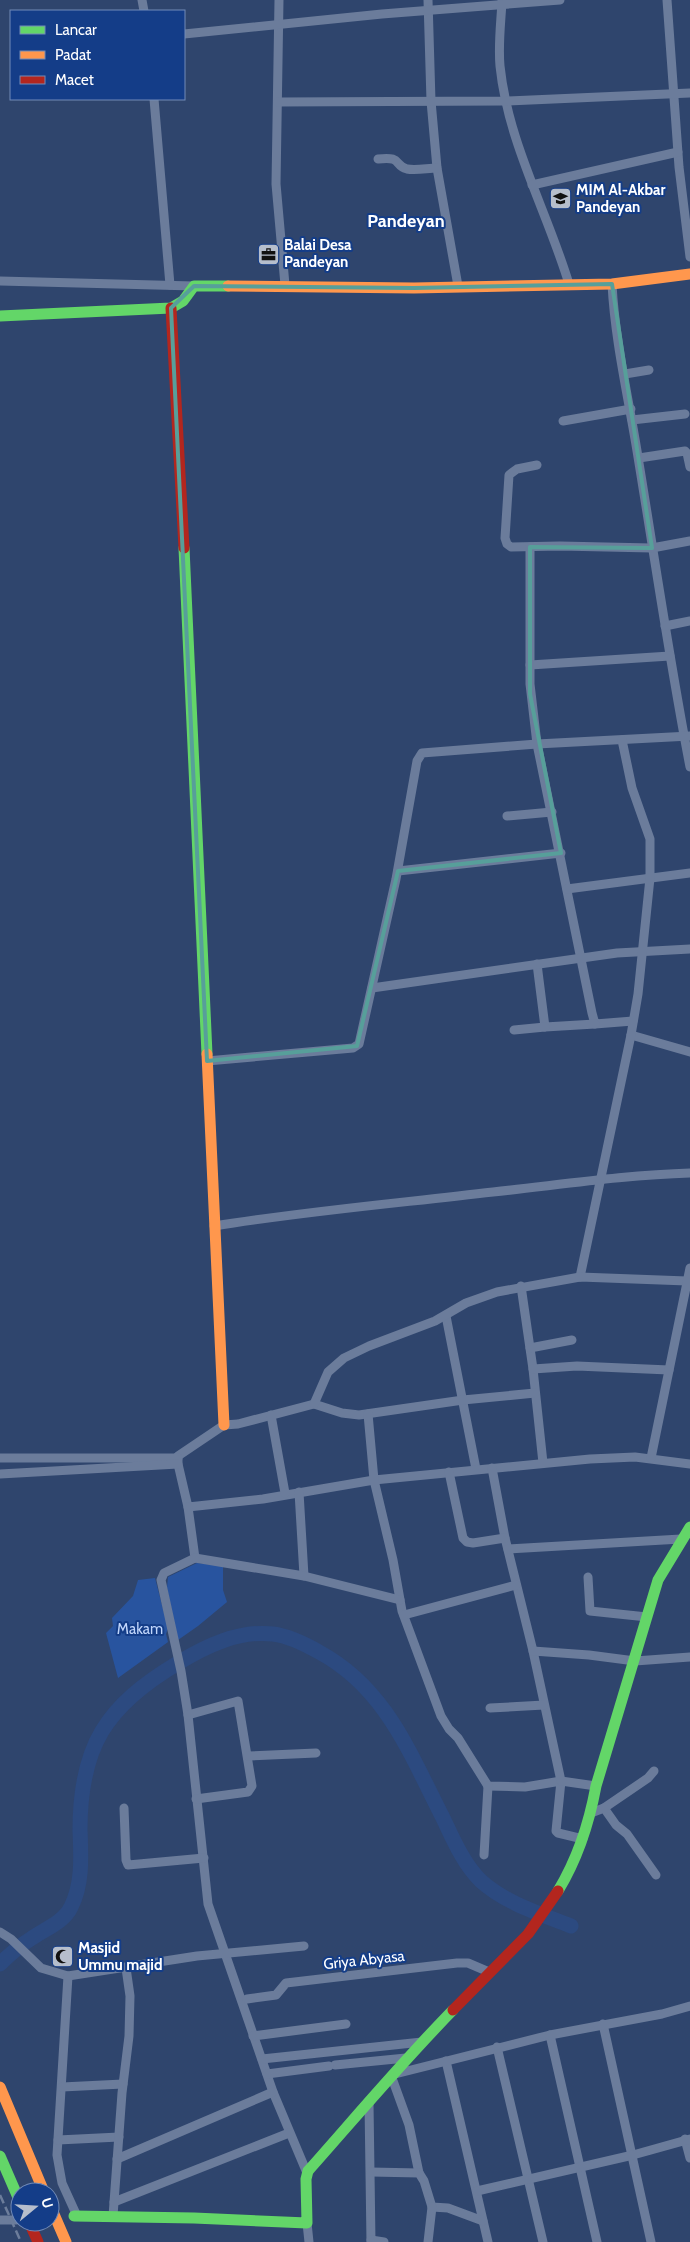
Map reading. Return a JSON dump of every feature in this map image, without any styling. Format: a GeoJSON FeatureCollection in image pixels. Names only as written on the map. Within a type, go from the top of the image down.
{"type":"FeatureCollection","features":[{"type":"Feature","properties":{"kind":"main road"},"geometry":{"type":"LineString","coordinates":[[0,316],[171,308],[183,300],[194,286],[285,285],[414,288],[612,284],[690,274]]}},
{"type":"Feature","properties":{"kind":"main road"},"geometry":{"type":"LineString","coordinates":[[171,308],[195,760],[224,1424]]}},
{"type":"Feature","properties":{"kind":"main road"},"geometry":{"type":"LineString","coordinates":[[76,2216],[307,2223],[307,2174],[393,2076],[406,2058],[536,1923],[548,1908],[569,1873],[591,1813],[596,1786],[658,1580],[681,1539],[690,1528]]}},
{"type":"Feature","properties":{"kind":"main road"},"geometry":{"type":"LineString","coordinates":[[0,2087],[40,2182]]}},
{"type":"Feature","properties":{"kind":"main road"},"geometry":{"type":"LineString","coordinates":[[2,2161],[11,2182]]}},
{"type":"Feature","properties":{"kind":"main road"},"geometry":{"type":"LineString","coordinates":[[60,2228],[66,2242]]}},
{"type":"Feature","properties":{"kind":"street"},"geometry":{"type":"LineString","coordinates":[[279,0],[277,192],[285,285]]}},
{"type":"Feature","properties":{"kind":"street"},"geometry":{"type":"LineString","coordinates":[[428,0],[431,101],[437,168],[458,286]]}},
{"type":"Feature","properties":{"kind":"street"},"geometry":{"type":"LineString","coordinates":[[185,34],[502,3],[560,0]]}},
{"type":"Feature","properties":{"kind":"street"},"geometry":{"type":"LineString","coordinates":[[667,0],[679,167],[690,257]]}},
{"type":"Feature","properties":{"kind":"street"},"geometry":{"type":"LineString","coordinates":[[502,3],[500,57],[506,101],[518,146],[569,284]]}},
{"type":"Feature","properties":{"kind":"street"},"geometry":{"type":"LineString","coordinates":[[278,102],[506,101],[690,93]]}},
{"type":"Feature","properties":{"kind":"street"},"geometry":{"type":"LineString","coordinates":[[154,100],[170,285]]}},
{"type":"Feature","properties":{"kind":"street"},"geometry":{"type":"LineString","coordinates":[[532,185],[678,152]]}},
{"type":"Feature","properties":{"kind":"street"},"geometry":{"type":"LineString","coordinates":[[378,159],[390,157],[396,159],[408,170],[437,168]]}},
{"type":"Feature","properties":{"kind":"street"},"geometry":{"type":"LineString","coordinates":[[679,167],[690,166]]}},
{"type":"Feature","properties":{"kind":"street"},"geometry":{"type":"LineString","coordinates":[[0,281],[194,286]]}},
{"type":"Feature","properties":{"kind":"street"},"geometry":{"type":"LineString","coordinates":[[612,284],[614,318],[631,409],[670,656],[688,736],[690,767]]}},
{"type":"Feature","properties":{"kind":"street"},"geometry":{"type":"LineString","coordinates":[[625,374],[649,370]]}},
{"type":"Feature","properties":{"kind":"street"},"geometry":{"type":"LineString","coordinates":[[563,421],[631,409]]}},
{"type":"Feature","properties":{"kind":"street"},"geometry":{"type":"LineString","coordinates":[[632,420],[685,414]]}},
{"type":"Feature","properties":{"kind":"street"},"geometry":{"type":"LineString","coordinates":[[638,458],[685,451],[690,467]]}},
{"type":"Feature","properties":{"kind":"street"},"geometry":{"type":"LineString","coordinates":[[537,465],[517,469],[509,475],[505,538],[507,544],[511,547],[652,548],[690,541]]}},
{"type":"Feature","properties":{"kind":"street"},"geometry":{"type":"LineString","coordinates":[[530,547],[530,694],[537,744],[595,1024]]}},
{"type":"Feature","properties":{"kind":"street"},"geometry":{"type":"LineString","coordinates":[[665,626],[690,621]]}},
{"type":"Feature","properties":{"kind":"street"},"geometry":{"type":"LineString","coordinates":[[530,665],[670,656]]}},
{"type":"Feature","properties":{"kind":"street"},"geometry":{"type":"LineString","coordinates":[[207,1061],[355,1048],[360,1042],[398,871],[417,761],[420,754],[537,744],[688,736]]}},
{"type":"Feature","properties":{"kind":"street"},"geometry":{"type":"LineString","coordinates":[[580,1277],[631,1035],[643,953],[650,878],[650,839],[632,788],[622,740]]}},
{"type":"Feature","properties":{"kind":"street"},"geometry":{"type":"LineString","coordinates":[[507,816],[552,812]]}},
{"type":"Feature","properties":{"kind":"street"},"geometry":{"type":"LineString","coordinates":[[398,871],[561,854]]}},
{"type":"Feature","properties":{"kind":"street"},"geometry":{"type":"LineString","coordinates":[[568,889],[690,873]]}},
{"type":"Feature","properties":{"kind":"street"},"geometry":{"type":"LineString","coordinates":[[372,988],[617,953],[690,949]]}},
{"type":"Feature","properties":{"kind":"street"},"geometry":{"type":"LineString","coordinates":[[536,964],[545,1027]]}},
{"type":"Feature","properties":{"kind":"street"},"geometry":{"type":"LineString","coordinates":[[514,1030],[633,1021]]}},
{"type":"Feature","properties":{"kind":"street"},"geometry":{"type":"LineString","coordinates":[[631,1035],[690,1052]]}},
{"type":"Feature","properties":{"kind":"street"},"geometry":{"type":"LineString","coordinates":[[214,1226],[300,1213],[602,1179],[690,1173]]}},
{"type":"Feature","properties":{"kind":"street"},"geometry":{"type":"LineString","coordinates":[[650,1458],[690,1268]]}},
{"type":"Feature","properties":{"kind":"street"},"geometry":{"type":"LineString","coordinates":[[314,1404],[328,1372],[338,1362],[369,1346],[446,1316],[477,1298],[521,1286],[580,1277],[688,1279]]}},
{"type":"Feature","properties":{"kind":"street"},"geometry":{"type":"LineString","coordinates":[[521,1286],[533,1369],[543,1464]]}},
{"type":"Feature","properties":{"kind":"street"},"geometry":{"type":"LineString","coordinates":[[446,1316],[476,1469]]}},
{"type":"Feature","properties":{"kind":"street"},"geometry":{"type":"LineString","coordinates":[[530,1348],[572,1340]]}},
{"type":"Feature","properties":{"kind":"street"},"geometry":{"type":"LineString","coordinates":[[533,1369],[577,1366],[669,1370]]}},
{"type":"Feature","properties":{"kind":"street"},"geometry":{"type":"LineString","coordinates":[[195,1558],[188,1507],[178,1461],[181,1452],[200,1442],[224,1424],[238,1424],[314,1404],[351,1415],[463,1400],[535,1393]]}},
{"type":"Feature","properties":{"kind":"street"},"geometry":{"type":"LineString","coordinates":[[368,1414],[374,1480],[404,1615],[441,1716],[449,1729],[458,1738],[488,1786],[484,1855]]}},
{"type":"Feature","properties":{"kind":"street"},"geometry":{"type":"LineString","coordinates":[[271,1415],[285,1494]]}},
{"type":"Feature","properties":{"kind":"street"},"geometry":{"type":"LineString","coordinates":[[0,1458],[37,1457],[178,1461]]}},
{"type":"Feature","properties":{"kind":"street"},"geometry":{"type":"LineString","coordinates":[[188,1507],[262,1499],[374,1480],[476,1469],[619,1457],[650,1458],[690,1464]]}},
{"type":"Feature","properties":{"kind":"street"},"geometry":{"type":"LineString","coordinates":[[0,1474],[178,1461]]}},
{"type":"Feature","properties":{"kind":"street"},"geometry":{"type":"LineString","coordinates":[[492,1468],[505,1538],[533,1651],[561,1781],[556,1831],[583,1839]]}},
{"type":"Feature","properties":{"kind":"street"},"geometry":{"type":"LineString","coordinates":[[449,1472],[466,1542],[473,1543],[505,1538]]}},
{"type":"Feature","properties":{"kind":"street"},"geometry":{"type":"LineString","coordinates":[[300,1492],[304,1576]]}},
{"type":"Feature","properties":{"kind":"street"},"geometry":{"type":"LineString","coordinates":[[508,1549],[681,1539]]}},
{"type":"Feature","properties":{"kind":"street"},"geometry":{"type":"LineString","coordinates":[[307,2174],[273,2092],[208,1904],[188,1715],[162,1578],[164,1573],[195,1558],[304,1576],[400,1600]]}},
{"type":"Feature","properties":{"kind":"street"},"geometry":{"type":"LineString","coordinates":[[588,1577],[590,1611],[647,1617]]}},
{"type":"Feature","properties":{"kind":"street"},"geometry":{"type":"LineString","coordinates":[[404,1615],[516,1585]]}},
{"type":"Feature","properties":{"kind":"street"},"geometry":{"type":"LineString","coordinates":[[533,1651],[589,1654],[635,1661],[690,1657]]}},
{"type":"Feature","properties":{"kind":"street"},"geometry":{"type":"LineString","coordinates":[[188,1715],[238,1701],[252,1786],[250,1790],[196,1799]]}},
{"type":"Feature","properties":{"kind":"street"},"geometry":{"type":"LineString","coordinates":[[490,1708],[544,1705]]}},
{"type":"Feature","properties":{"kind":"street"},"geometry":{"type":"LineString","coordinates":[[248,1756],[316,1753]]}},
{"type":"Feature","properties":{"kind":"street"},"geometry":{"type":"LineString","coordinates":[[591,1813],[604,1808],[648,1778],[654,1771]]}},
{"type":"Feature","properties":{"kind":"street"},"geometry":{"type":"LineString","coordinates":[[488,1786],[525,1787],[561,1781],[596,1786]]}},
{"type":"Feature","properties":{"kind":"street"},"geometry":{"type":"LineString","coordinates":[[124,1808],[126,1860],[128,1865],[204,1858]]}},
{"type":"Feature","properties":{"kind":"street"},"geometry":{"type":"LineString","coordinates":[[604,1808],[616,1825],[627,1834],[656,1875]]}},
{"type":"Feature","properties":{"kind":"street"},"geometry":{"type":"LineString","coordinates":[[0,1932],[11,1939],[41,1968],[68,1976],[224,1953],[304,1946]]}},
{"type":"Feature","properties":{"kind":"street","name":"Griya Abyasa"},"geometry":{"type":"LineString","coordinates":[[247,1999],[276,1995],[286,1982],[458,1963],[468,1963],[489,1972]]}},
{"type":"Feature","properties":{"kind":"street"},"geometry":{"type":"LineString","coordinates":[[113,2216],[130,2019],[126,1968]]}},
{"type":"Feature","properties":{"kind":"street"},"geometry":{"type":"LineString","coordinates":[[68,1976],[58,2168],[62,2183],[76,2216]]}},
{"type":"Feature","properties":{"kind":"street"},"geometry":{"type":"LineString","coordinates":[[428,2242],[432,2207],[424,2181],[419,2173],[412,2136],[393,2076],[497,2047],[603,2024],[662,2014],[690,2006]]}},
{"type":"Feature","properties":{"kind":"street"},"geometry":{"type":"LineString","coordinates":[[253,2036],[346,2024]]}},
{"type":"Feature","properties":{"kind":"street"},"geometry":{"type":"LineString","coordinates":[[603,2024],[651,2242]]}},
{"type":"Feature","properties":{"kind":"street"},"geometry":{"type":"LineString","coordinates":[[550,2035],[597,2242]]}},
{"type":"Feature","properties":{"kind":"street"},"geometry":{"type":"LineString","coordinates":[[262,2059],[422,2042]]}},
{"type":"Feature","properties":{"kind":"street"},"geometry":{"type":"LineString","coordinates":[[497,2047],[543,2242]]}},
{"type":"Feature","properties":{"kind":"street"},"geometry":{"type":"LineString","coordinates":[[268,2074],[406,2058]]}},
{"type":"Feature","properties":{"kind":"street"},"geometry":{"type":"LineString","coordinates":[[446,2062],[488,2242]]}},
{"type":"Feature","properties":{"kind":"street"},"geometry":{"type":"LineString","coordinates":[[62,2087],[123,2084]]}},
{"type":"Feature","properties":{"kind":"street"},"geometry":{"type":"LineString","coordinates":[[117,2158],[273,2092]]}},
{"type":"Feature","properties":{"kind":"street"},"geometry":{"type":"LineString","coordinates":[[369,2103],[371,2241],[384,2242]]}},
{"type":"Feature","properties":{"kind":"street"},"geometry":{"type":"LineString","coordinates":[[114,2202],[289,2133]]}},
{"type":"Feature","properties":{"kind":"street"},"geometry":{"type":"LineString","coordinates":[[58,2140],[119,2137]]}},
{"type":"Feature","properties":{"kind":"street"},"geometry":{"type":"LineString","coordinates":[[477,2191],[633,2155],[688,2139],[690,2158]]}},
{"type":"Feature","properties":{"kind":"street"},"geometry":{"type":"LineString","coordinates":[[371,2172],[419,2173]]}},
{"type":"Feature","properties":{"kind":"street"},"geometry":{"type":"LineString","coordinates":[[432,2207],[448,2208],[483,2221]]}},
{"type":"Feature","properties":{"kind":"street"},"geometry":{"type":"LineString","coordinates":[[307,2223],[309,2242]]}},
{"type":"Feature","properties":{"kind":"highlighted area"},"geometry":{"type":"Polygon","coordinates":[[[612,284],[652,548],[530,547],[530,694],[561,853],[398,871],[357,1046],[207,1061],[171,308],[194,286],[414,288],[612,284]]]}},
{"type":"Feature","properties":{"kind":"green space","name":"Makam"},"geometry":{"type":"Polygon","coordinates":[[[197,1563],[223,1566],[223,1590],[227,1602],[178,1640],[167,1588],[168,1577],[197,1563]]]}},
{"type":"Feature","properties":{"kind":"green space","name":"Makam"},"geometry":{"type":"Polygon","coordinates":[[[155,1578],[168,1628],[166,1634],[168,1642],[118,1678],[106,1633],[113,1626],[112,1618],[133,1596],[138,1580],[155,1578]]]}},
{"type":"Feature","properties":{"kind":"waterway"},"geometry":{"type":"LineString","coordinates":[[0,1964],[24,1944],[64,1917],[71,1907],[78,1888],[79,1879],[81,1800],[85,1775],[92,1752],[102,1731],[115,1713],[132,1695],[178,1663],[211,1645],[235,1637],[260,1633],[285,1637],[308,1646],[342,1667],[362,1684],[379,1703],[394,1725],[419,1770],[459,1851],[475,1875],[491,1889],[512,1902],[571,1926]]}},
{"type":"Feature","properties":{"kind":"railway"},"geometry":{"type":"LineString","coordinates":[[0,2195],[21,2242]]}},
{"type":"Feature","properties":{"kind":"traffic: fast"},"geometry":{"type":"LineString","coordinates":[[0,316],[171,308],[183,301],[194,286],[228,286]]}},
{"type":"Feature","properties":{"kind":"traffic: fast"},"geometry":{"type":"LineString","coordinates":[[184,548],[207,1054]]}},
{"type":"Feature","properties":{"kind":"traffic: fast"},"geometry":{"type":"LineString","coordinates":[[558,1891],[577,1853],[586,1827],[596,1786],[658,1580],[690,1527]]}},
{"type":"Feature","properties":{"kind":"traffic: fast"},"geometry":{"type":"LineString","coordinates":[[74,2216],[194,2218],[307,2223],[306,2179],[308,2171],[453,2010]]}},
{"type":"Feature","properties":{"kind":"traffic: fast"},"geometry":{"type":"LineString","coordinates":[[0,2156],[11,2182]]}},
{"type":"Feature","properties":{"kind":"traffic: slow"},"geometry":{"type":"LineString","coordinates":[[228,286],[414,288],[612,284],[690,274]]}},
{"type":"Feature","properties":{"kind":"traffic: slow"},"geometry":{"type":"LineString","coordinates":[[207,1054],[224,1425]]}},
{"type":"Feature","properties":{"kind":"traffic: slow"},"geometry":{"type":"LineString","coordinates":[[0,2087],[40,2182]]}},
{"type":"Feature","properties":{"kind":"traffic: slow"},"geometry":{"type":"LineString","coordinates":[[60,2228],[66,2242]]}},
{"type":"Feature","properties":{"kind":"traffic: jam"},"geometry":{"type":"LineString","coordinates":[[171,308],[184,548]]}},
{"type":"Feature","properties":{"kind":"traffic: jam"},"geometry":{"type":"LineString","coordinates":[[453,2010],[528,1934],[558,1891]]}},
{"type":"Feature","properties":{"kind":"traffic: jam"},"geometry":{"type":"LineString","coordinates":[[34,2232],[38,2242]]}},
{"type":"Feature","properties":{"kind":"place","name":"MIM Al-Akbar Pandeyan"},"geometry":{"type":"Point","coordinates":[560,199]}},
{"type":"Feature","properties":{"kind":"place","name":"Balai Desa Pandeyan"},"geometry":{"type":"Point","coordinates":[268,254]}},
{"type":"Feature","properties":{"kind":"place","name":"Masjid Ummu majid"},"geometry":{"type":"Point","coordinates":[62,1957]}},
{"type":"Feature","properties":{"kind":"district","name":"Pandeyan"},"geometry":{"type":"Point","coordinates":[406,221]}}]}
